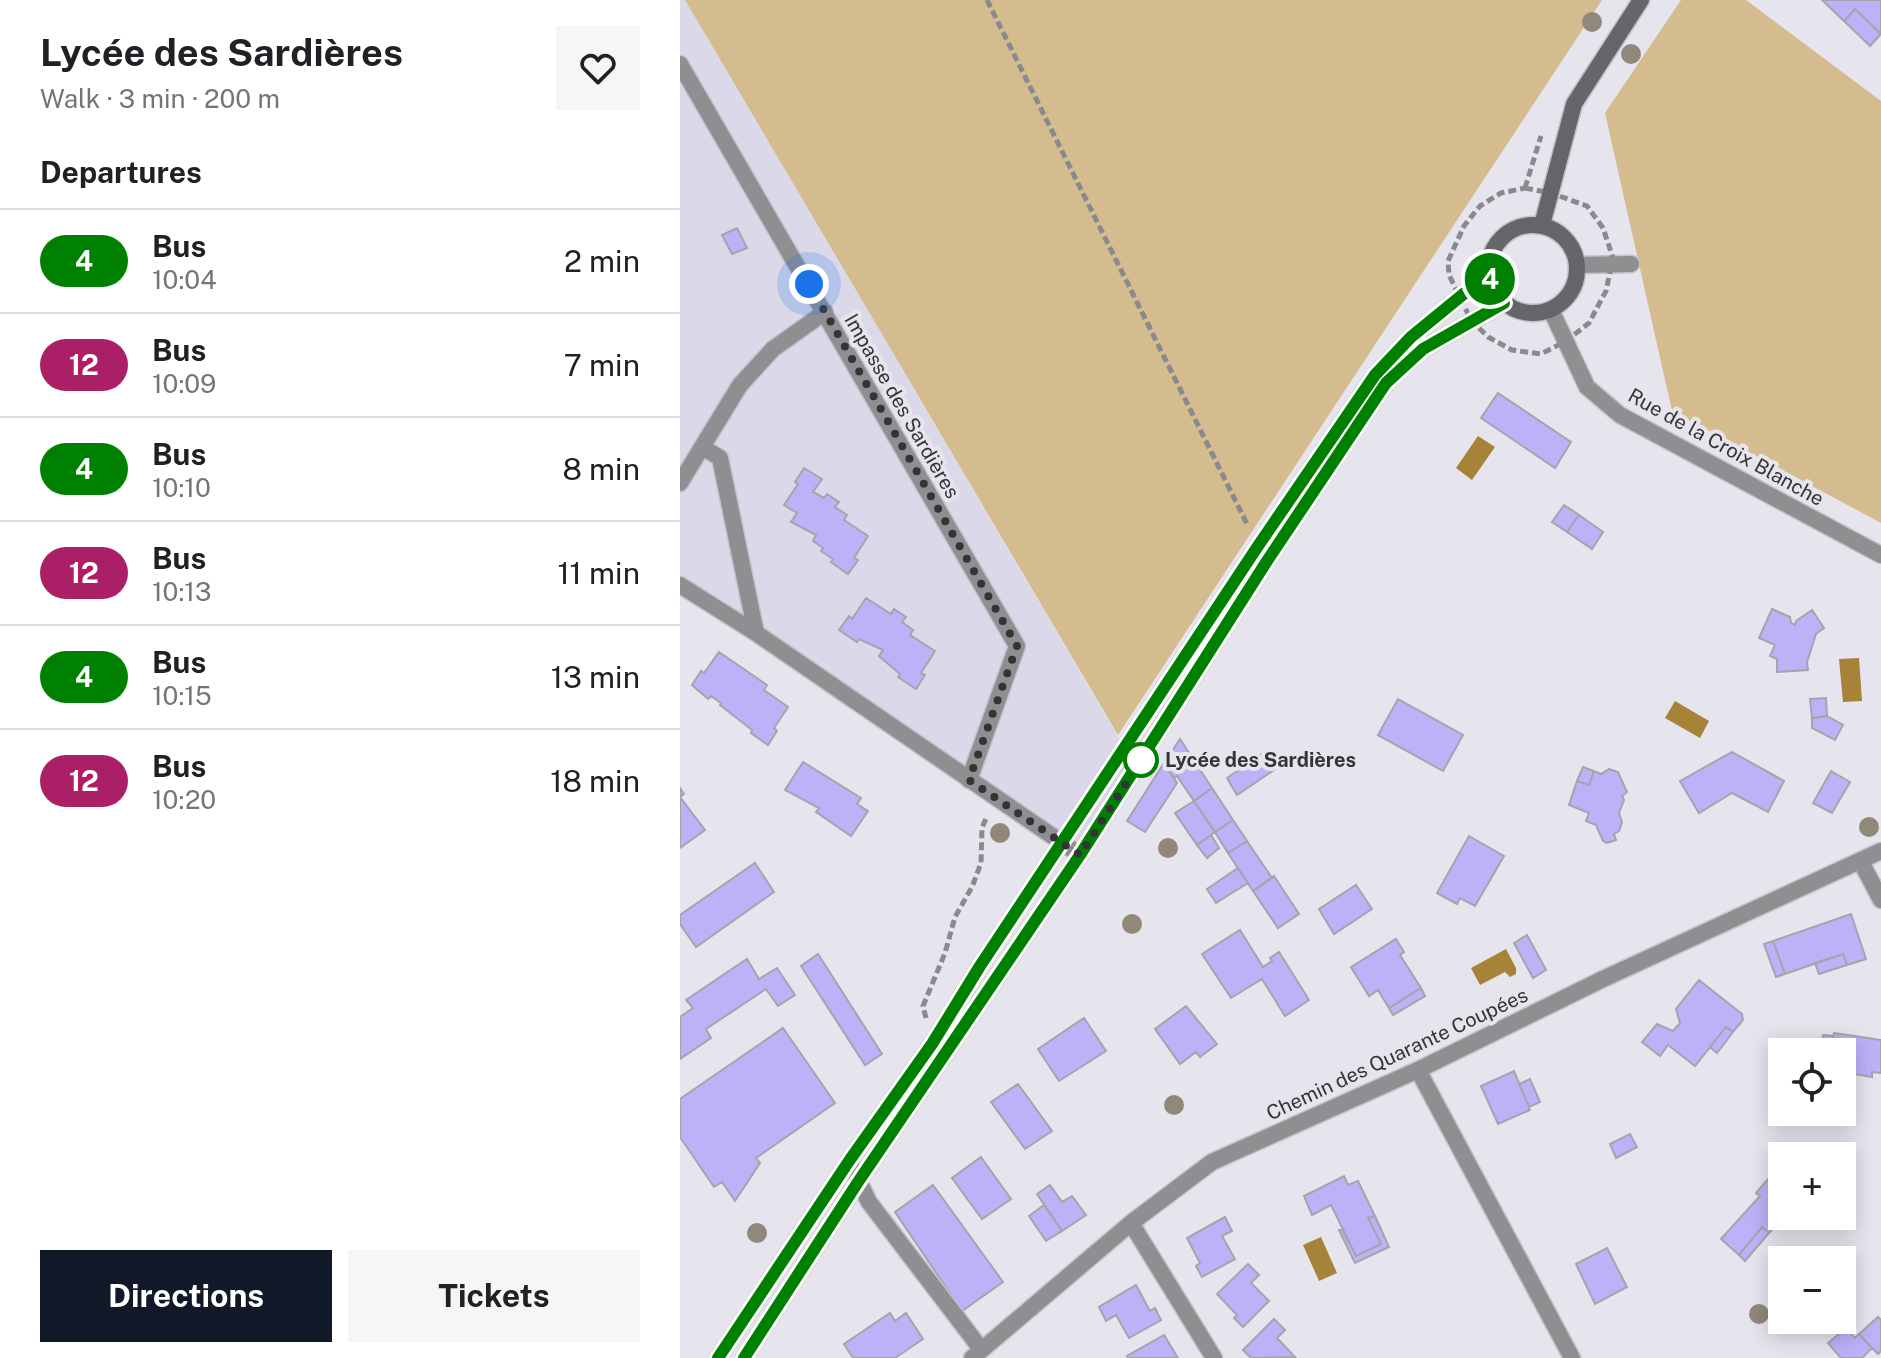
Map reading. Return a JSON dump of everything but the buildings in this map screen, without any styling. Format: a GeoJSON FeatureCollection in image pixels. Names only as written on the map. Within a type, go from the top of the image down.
{"type":"FeatureCollection","features":[{"type":"Feature","properties":{"kind":"main road"},"geometry":{"type":"LineString","coordinates":[[1542,225],[1574,104],[1641,0]]}},
{"type":"Feature","properties":{"kind":"main road"},"geometry":{"type":"LineString","coordinates":[[1527,225],[1542,225],[1557,231],[1568,241],[1577,265],[1573,288],[1564,301],[1551,310],[1536,313],[1520,312],[1504,303],[1496,296],[1488,274],[1489,258],[1495,244],[1506,233],[1527,225]]}},
{"type":"Feature","properties":{"kind":"main road"},"geometry":{"type":"LineString","coordinates":[[718,1358],[849,1161],[932,1044],[980,966],[1258,546],[1375,375],[1411,337],[1488,274]]}},
{"type":"Feature","properties":{"kind":"main road"},"geometry":{"type":"LineString","coordinates":[[744,1358],[858,1182],[1080,855],[1267,561],[1386,383],[1423,349],[1504,303]]}},
{"type":"Feature","properties":{"kind":"street","name":"Impasse des Sardières"},"geometry":{"type":"LineString","coordinates":[[680,64],[1017,646],[969,780]]}},
{"type":"Feature","properties":{"kind":"street"},"geometry":{"type":"LineString","coordinates":[[1577,265],[1631,264]]}},
{"type":"Feature","properties":{"kind":"street","name":"Rue de la Croix Blanche"},"geometry":{"type":"LineString","coordinates":[[1551,310],[1587,387],[1620,415],[1881,555]]}},
{"type":"Feature","properties":{"kind":"street"},"geometry":{"type":"LineString","coordinates":[[680,483],[740,385],[773,349],[825,312]]}},
{"type":"Feature","properties":{"kind":"street"},"geometry":{"type":"LineString","coordinates":[[704,448],[720,458],[756,633]]}},
{"type":"Feature","properties":{"kind":"street"},"geometry":{"type":"LineString","coordinates":[[680,585],[756,633],[1080,855]]}},
{"type":"Feature","properties":{"kind":"street","name":"Chemin des Quarante Coupées"},"geometry":{"type":"LineString","coordinates":[[976,1354],[1131,1223],[1212,1162],[1418,1070],[1603,979],[1881,851]]}},
{"type":"Feature","properties":{"kind":"street"},"geometry":{"type":"LineString","coordinates":[[1861,862],[1881,900]]}},
{"type":"Feature","properties":{"kind":"street"},"geometry":{"type":"LineString","coordinates":[[1418,1070],[1572,1358]]}},
{"type":"Feature","properties":{"kind":"street"},"geometry":{"type":"LineString","coordinates":[[849,1161],[869,1202],[976,1354]]}},
{"type":"Feature","properties":{"kind":"street"},"geometry":{"type":"LineString","coordinates":[[1131,1223],[1214,1358]]}},
{"type":"Feature","properties":{"kind":"path"},"geometry":{"type":"LineString","coordinates":[[987,0],[1258,546]]}},
{"type":"Feature","properties":{"kind":"path"},"geometry":{"type":"LineString","coordinates":[[1525,188],[1551,193],[1587,206],[1603,228],[1613,258],[1612,264],[1606,291],[1589,323],[1566,341],[1541,354],[1512,350],[1488,337],[1471,320],[1449,275],[1448,261],[1464,226],[1480,206],[1501,193],[1525,188]]}},
{"type":"Feature","properties":{"kind":"path"},"geometry":{"type":"LineString","coordinates":[[932,1044],[923,1006],[945,953],[955,917],[981,863],[982,828],[995,797]]}},
{"type":"Feature","properties":{"kind":"shaded area"},"geometry":{"type":"Polygon","coordinates":[[[680,0],[685,0],[1133,762],[1080,855],[680,588],[680,0]]]}},
{"type":"Feature","properties":{"kind":"shaded area"},"geometry":{"type":"Polygon","coordinates":[[[685,0],[1602,0],[1118,735],[685,0]]]}},
{"type":"Feature","properties":{"kind":"shaded area"},"geometry":{"type":"Polygon","coordinates":[[[1681,0],[1746,0],[1881,101],[1881,523],[1672,411],[1605,113],[1681,0]]]}},
{"type":"Feature","properties":{"kind":"shaded area"},"geometry":{"type":"Polygon","coordinates":[[[1478,436],[1495,447],[1472,480],[1456,468],[1478,436]]]}},
{"type":"Feature","properties":{"kind":"shaded area"},"geometry":{"type":"Polygon","coordinates":[[[1859,658],[1862,701],[1843,702],[1839,659],[1859,658]]]}},
{"type":"Feature","properties":{"kind":"shaded area"},"geometry":{"type":"Polygon","coordinates":[[[1675,701],[1709,721],[1700,738],[1665,718],[1675,701]]]}},
{"type":"Feature","properties":{"kind":"shaded area"},"geometry":{"type":"Polygon","coordinates":[[[1506,949],[1516,974],[1510,977],[1505,972],[1480,985],[1471,968],[1506,949]]]}},
{"type":"Feature","properties":{"kind":"shaded area"},"geometry":{"type":"Polygon","coordinates":[[[1321,1237],[1337,1273],[1319,1281],[1303,1245],[1321,1237]]]}},
{"type":"Feature","properties":{"kind":"bus line","name":"4"},"geometry":{"type":"LineString","coordinates":[[718,1358],[849,1161],[932,1044],[980,966],[1258,546],[1375,375],[1411,337],[1488,274],[1496,296],[1504,303],[1423,349],[1386,383],[1267,561],[1080,855],[858,1182],[744,1358]]}},
{"type":"Feature","properties":{"kind":"place","name":"Lycée des Sardières"},"geometry":{"type":"Point","coordinates":[1141,760]}},
{"type":"Feature","properties":{"kind":"route"},"geometry":{"type":"LineString","coordinates":[[809,284],[1017,646],[969,780],[1080,855],[1141,760]]}}]}
